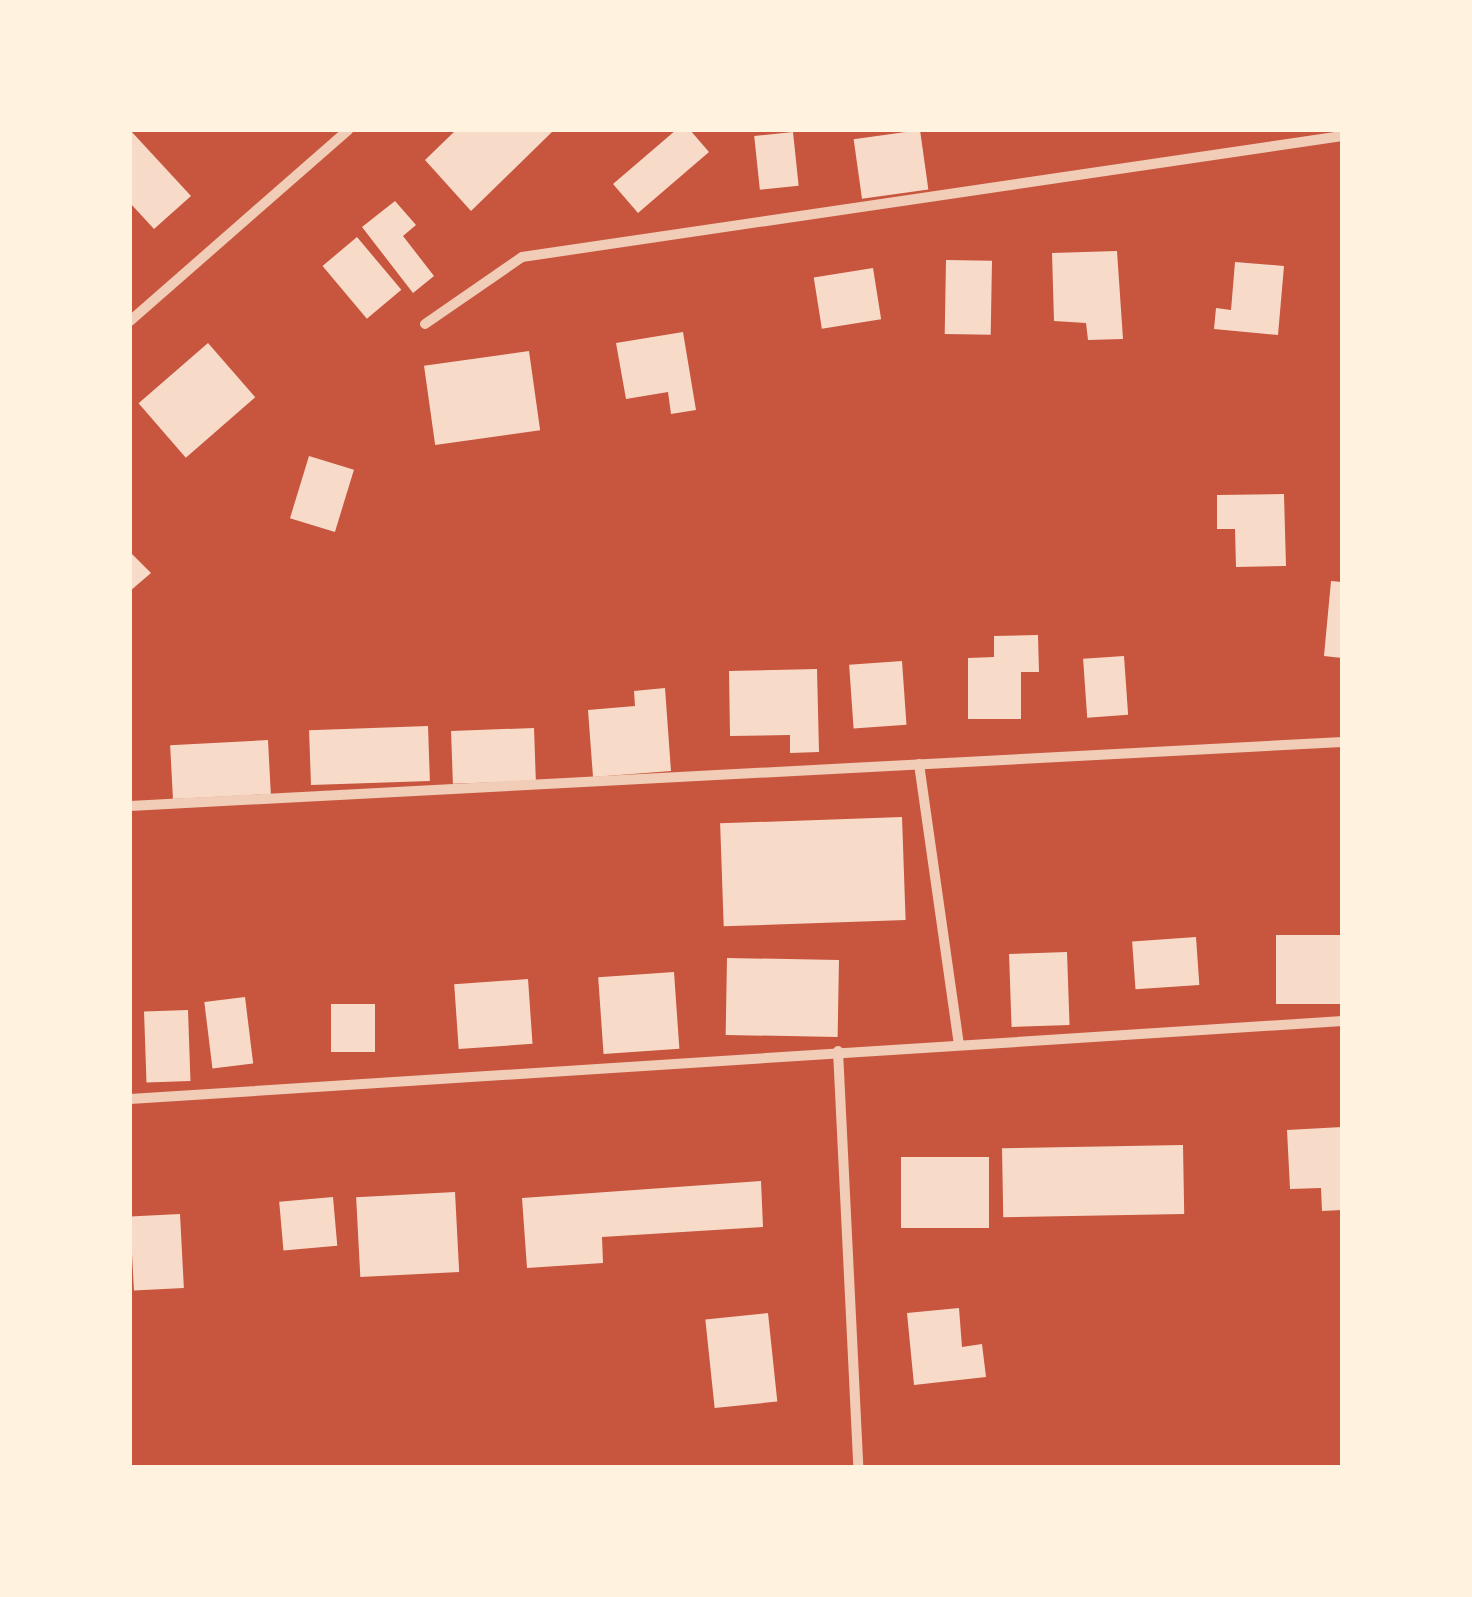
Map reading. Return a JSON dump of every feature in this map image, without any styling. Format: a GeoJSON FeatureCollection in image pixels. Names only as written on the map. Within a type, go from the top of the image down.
{"type":"FeatureCollection","features":[{"type":"Feature","properties":{"kind":"street"},"geometry":{"type":"LineString","coordinates":[[130,321],[348,130]]}},
{"type":"Feature","properties":{"kind":"street"},"geometry":{"type":"LineString","coordinates":[[425,324],[522,257],[1342,136]]}},
{"type":"Feature","properties":{"kind":"street"},"geometry":{"type":"LineString","coordinates":[[130,806],[1342,742]]}},
{"type":"Feature","properties":{"kind":"street"},"geometry":{"type":"LineString","coordinates":[[919,764],[959,1044]]}},
{"type":"Feature","properties":{"kind":"street"},"geometry":{"type":"LineString","coordinates":[[130,1099],[1342,1021]]}},
{"type":"Feature","properties":{"kind":"street"},"geometry":{"type":"LineString","coordinates":[[838,1052],[858,1467]]}},
{"type":"Feature","properties":{"kind":"building"},"geometry":{"type":"Polygon","coordinates":[[[130,130],[191,196],[154,229],[130,203],[130,130]]]}},
{"type":"Feature","properties":{"kind":"building"},"geometry":{"type":"Polygon","coordinates":[[[456,130],[554,130],[471,211],[425,160],[456,130]]]}},
{"type":"Feature","properties":{"kind":"building"},"geometry":{"type":"Polygon","coordinates":[[[676,130],[690,130],[709,152],[638,213],[613,184],[676,130]]]}},
{"type":"Feature","properties":{"kind":"building"},"geometry":{"type":"Polygon","coordinates":[[[920,130],[928,189],[862,199],[854,139],[920,130]]]}},
{"type":"Feature","properties":{"kind":"building"},"geometry":{"type":"Polygon","coordinates":[[[793,132],[799,186],[760,190],[754,136],[793,132]]]}},
{"type":"Feature","properties":{"kind":"building"},"geometry":{"type":"Polygon","coordinates":[[[395,201],[416,225],[403,236],[434,276],[413,293],[362,227],[395,201]]]}},
{"type":"Feature","properties":{"kind":"building"},"geometry":{"type":"Polygon","coordinates":[[[357,237],[401,290],[367,319],[323,266],[357,237]]]}},
{"type":"Feature","properties":{"kind":"building"},"geometry":{"type":"Polygon","coordinates":[[[1117,251],[1123,339],[1088,340],[1086,323],[1054,321],[1052,253],[1117,251]]]}},
{"type":"Feature","properties":{"kind":"building"},"geometry":{"type":"Polygon","coordinates":[[[946,260],[992,261],[991,335],[945,334],[946,260]]]}},
{"type":"Feature","properties":{"kind":"building"},"geometry":{"type":"Polygon","coordinates":[[[1235,262],[1284,266],[1278,335],[1214,329],[1216,308],[1231,310],[1235,262]]]}},
{"type":"Feature","properties":{"kind":"building"},"geometry":{"type":"Polygon","coordinates":[[[873,268],[881,319],[822,329],[814,277],[873,268]]]}},
{"type":"Feature","properties":{"kind":"building"},"geometry":{"type":"Polygon","coordinates":[[[683,332],[696,410],[671,414],[668,392],[626,399],[616,343],[683,332]]]}},
{"type":"Feature","properties":{"kind":"building"},"geometry":{"type":"Polygon","coordinates":[[[208,343],[255,397],[186,458],[139,403],[208,343]]]}},
{"type":"Feature","properties":{"kind":"building"},"geometry":{"type":"Polygon","coordinates":[[[529,351],[540,430],[435,445],[424,366],[529,351]]]}},
{"type":"Feature","properties":{"kind":"building"},"geometry":{"type":"Polygon","coordinates":[[[309,456],[354,470],[335,532],[290,518],[309,456]]]}},
{"type":"Feature","properties":{"kind":"building"},"geometry":{"type":"Polygon","coordinates":[[[1284,494],[1286,566],[1236,567],[1235,529],[1217,529],[1217,495],[1284,494]]]}},
{"type":"Feature","properties":{"kind":"building"},"geometry":{"type":"Polygon","coordinates":[[[130,552],[151,573],[130,591],[130,552]]]}},
{"type":"Feature","properties":{"kind":"building"},"geometry":{"type":"Polygon","coordinates":[[[1331,581],[1342,582],[1342,658],[1324,656],[1331,581]]]}},
{"type":"Feature","properties":{"kind":"building"},"geometry":{"type":"Polygon","coordinates":[[[1038,635],[1039,672],[1021,672],[1021,719],[968,719],[968,658],[994,657],[994,636],[1038,635]]]}},
{"type":"Feature","properties":{"kind":"building"},"geometry":{"type":"Polygon","coordinates":[[[1124,656],[1128,715],[1087,718],[1083,659],[1124,656]]]}},
{"type":"Feature","properties":{"kind":"building"},"geometry":{"type":"Polygon","coordinates":[[[902,661],[906,725],[854,729],[849,665],[902,661]]]}},
{"type":"Feature","properties":{"kind":"building"},"geometry":{"type":"Polygon","coordinates":[[[817,669],[819,752],[790,753],[790,735],[730,736],[729,671],[817,669]]]}},
{"type":"Feature","properties":{"kind":"building"},"geometry":{"type":"Polygon","coordinates":[[[665,688],[671,771],[593,777],[588,710],[635,706],[634,691],[665,688]]]}},
{"type":"Feature","properties":{"kind":"building"},"geometry":{"type":"Polygon","coordinates":[[[428,726],[430,781],[311,785],[309,730],[428,726]]]}},
{"type":"Feature","properties":{"kind":"building"},"geometry":{"type":"Polygon","coordinates":[[[534,728],[536,781],[453,784],[451,731],[534,728]]]}},
{"type":"Feature","properties":{"kind":"building"},"geometry":{"type":"Polygon","coordinates":[[[268,740],[271,794],[173,799],[170,745],[268,740]]]}},
{"type":"Feature","properties":{"kind":"building"},"geometry":{"type":"Polygon","coordinates":[[[902,817],[906,920],[724,926],[720,823],[902,817]]]}},
{"type":"Feature","properties":{"kind":"building"},"geometry":{"type":"Polygon","coordinates":[[[1276,935],[1342,935],[1342,1004],[1276,1004],[1276,935]]]}},
{"type":"Feature","properties":{"kind":"building"},"geometry":{"type":"Polygon","coordinates":[[[1196,937],[1199,985],[1136,989],[1132,941],[1196,937]]]}},
{"type":"Feature","properties":{"kind":"building"},"geometry":{"type":"Polygon","coordinates":[[[1067,952],[1070,1025],[1012,1027],[1009,954],[1067,952]]]}},
{"type":"Feature","properties":{"kind":"building"},"geometry":{"type":"Polygon","coordinates":[[[727,958],[839,960],[838,1037],[726,1035],[727,958]]]}},
{"type":"Feature","properties":{"kind":"building"},"geometry":{"type":"Polygon","coordinates":[[[674,972],[679,1049],[604,1054],[598,977],[674,972]]]}},
{"type":"Feature","properties":{"kind":"building"},"geometry":{"type":"Polygon","coordinates":[[[528,979],[533,1044],[459,1049],[454,984],[528,979]]]}},
{"type":"Feature","properties":{"kind":"building"},"geometry":{"type":"Polygon","coordinates":[[[245,997],[253,1064],[212,1068],[204,1002],[245,997]]]}},
{"type":"Feature","properties":{"kind":"building"},"geometry":{"type":"Polygon","coordinates":[[[331,1004],[375,1004],[375,1052],[331,1052],[331,1004]]]}},
{"type":"Feature","properties":{"kind":"building"},"geometry":{"type":"Polygon","coordinates":[[[188,1010],[190,1081],[147,1082],[144,1012],[188,1010]]]}},
{"type":"Feature","properties":{"kind":"building"},"geometry":{"type":"Polygon","coordinates":[[[1342,1127],[1342,1210],[1322,1211],[1321,1188],[1290,1189],[1287,1130],[1342,1127]]]}},
{"type":"Feature","properties":{"kind":"building"},"geometry":{"type":"Polygon","coordinates":[[[1183,1145],[1184,1214],[1003,1217],[1002,1148],[1183,1145]]]}},
{"type":"Feature","properties":{"kind":"building"},"geometry":{"type":"Polygon","coordinates":[[[901,1157],[989,1157],[989,1228],[901,1228],[901,1157]]]}},
{"type":"Feature","properties":{"kind":"building"},"geometry":{"type":"Polygon","coordinates":[[[761,1181],[763,1227],[602,1237],[603,1263],[527,1268],[522,1198],[761,1181]]]}},
{"type":"Feature","properties":{"kind":"building"},"geometry":{"type":"Polygon","coordinates":[[[455,1192],[459,1272],[360,1277],[356,1197],[455,1192]]]}},
{"type":"Feature","properties":{"kind":"building"},"geometry":{"type":"Polygon","coordinates":[[[333,1197],[337,1246],[283,1251],[279,1202],[333,1197]]]}},
{"type":"Feature","properties":{"kind":"building"},"geometry":{"type":"Polygon","coordinates":[[[180,1214],[184,1288],[134,1291],[130,1217],[180,1214]]]}},
{"type":"Feature","properties":{"kind":"building"},"geometry":{"type":"Polygon","coordinates":[[[959,1308],[962,1347],[982,1344],[986,1377],[914,1385],[907,1313],[959,1308]]]}},
{"type":"Feature","properties":{"kind":"building"},"geometry":{"type":"Polygon","coordinates":[[[768,1313],[777,1402],[715,1408],[705,1320],[768,1313]]]}}]}
